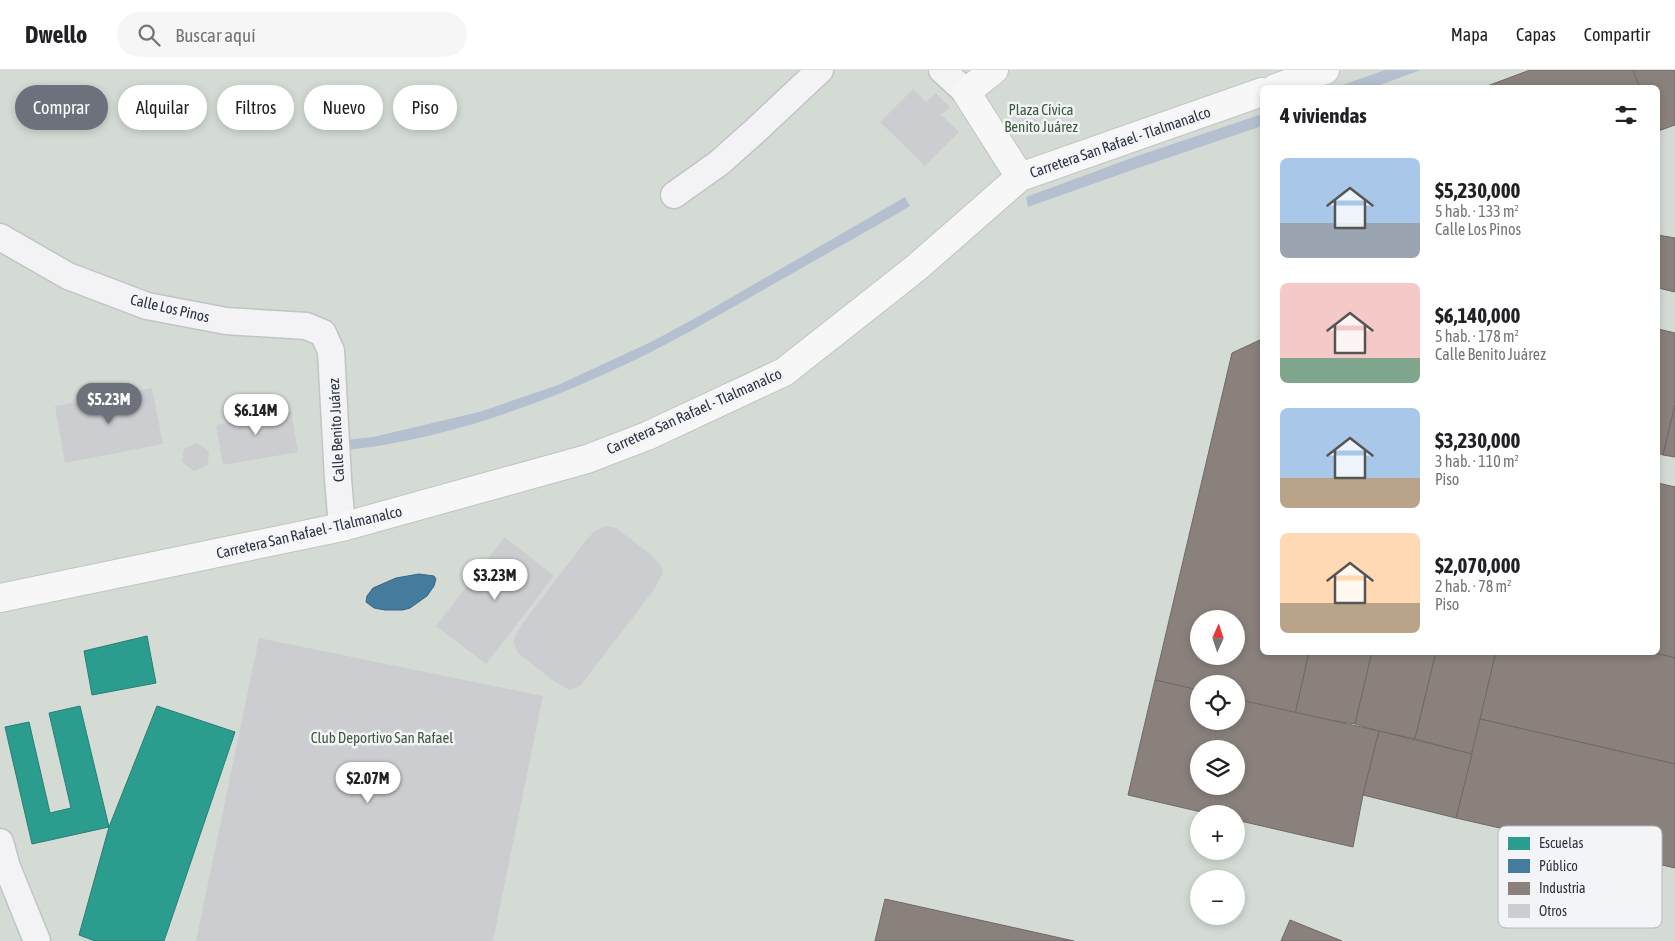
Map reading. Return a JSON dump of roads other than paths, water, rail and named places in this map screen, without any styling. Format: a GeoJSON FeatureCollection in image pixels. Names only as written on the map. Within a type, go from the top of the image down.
{"type":"FeatureCollection","features":[{"type":"Feature","properties":{"kind":"street"},"geometry":{"type":"LineString","coordinates":[[674,195],[719,162],[820,70]]}},
{"type":"Feature","properties":{"kind":"street"},"geometry":{"type":"LineString","coordinates":[[942,70],[966,92],[1020,177]]}},
{"type":"Feature","properties":{"kind":"street"},"geometry":{"type":"LineString","coordinates":[[966,92],[994,70]]}},
{"type":"Feature","properties":{"kind":"street"},"geometry":{"type":"LineString","coordinates":[[1284,85],[1325,70]]}},
{"type":"Feature","properties":{"kind":"street","name":"Carretera San Rafael - Tlalmanalco"},"geometry":{"type":"LineString","coordinates":[[0,598],[342,527],[587,459],[647,436],[784,372],[916,268],[1020,177],[1260,93]]}},
{"type":"Feature","properties":{"kind":"street","name":"Calle Los Pinos"},"geometry":{"type":"LineString","coordinates":[[0,237],[68,276],[146,306],[226,321],[306,326],[323,333]]}},
{"type":"Feature","properties":{"kind":"street","name":"Calle Benito Juárez"},"geometry":{"type":"LineString","coordinates":[[323,333],[331,351],[342,527]]}},
{"type":"Feature","properties":{"kind":"street"},"geometry":{"type":"LineString","coordinates":[[0,842],[7,867],[37,941]]}},
{"type":"Feature","properties":{"kind":"water"},"geometry":{"type":"Polygon","coordinates":[[[1385,70],[1421,70],[1380,85],[1343,85],[1385,70]]]}},
{"type":"Feature","properties":{"kind":"water"},"geometry":{"type":"Polygon","coordinates":[[[1260,115],[1260,127],[1028,207],[1026,197],[1137,156],[1260,115]]]}},
{"type":"Feature","properties":{"kind":"water"},"geometry":{"type":"Polygon","coordinates":[[[905,197],[910,206],[897,214],[689,332],[609,372],[567,391],[480,422],[436,434],[347,450],[346,440],[373,437],[479,412],[558,385],[653,341],[701,315],[905,197]]]}},
{"type":"Feature","properties":{"kind":"park label","name":"Plaza Cívica Benito Juárez"},"geometry":{"type":"Point","coordinates":[1041,118]}},
{"type":"Feature","properties":{"kind":"park label","name":"Club Deportivo San Rafael"},"geometry":{"type":"Point","coordinates":[382,737]}}]}
